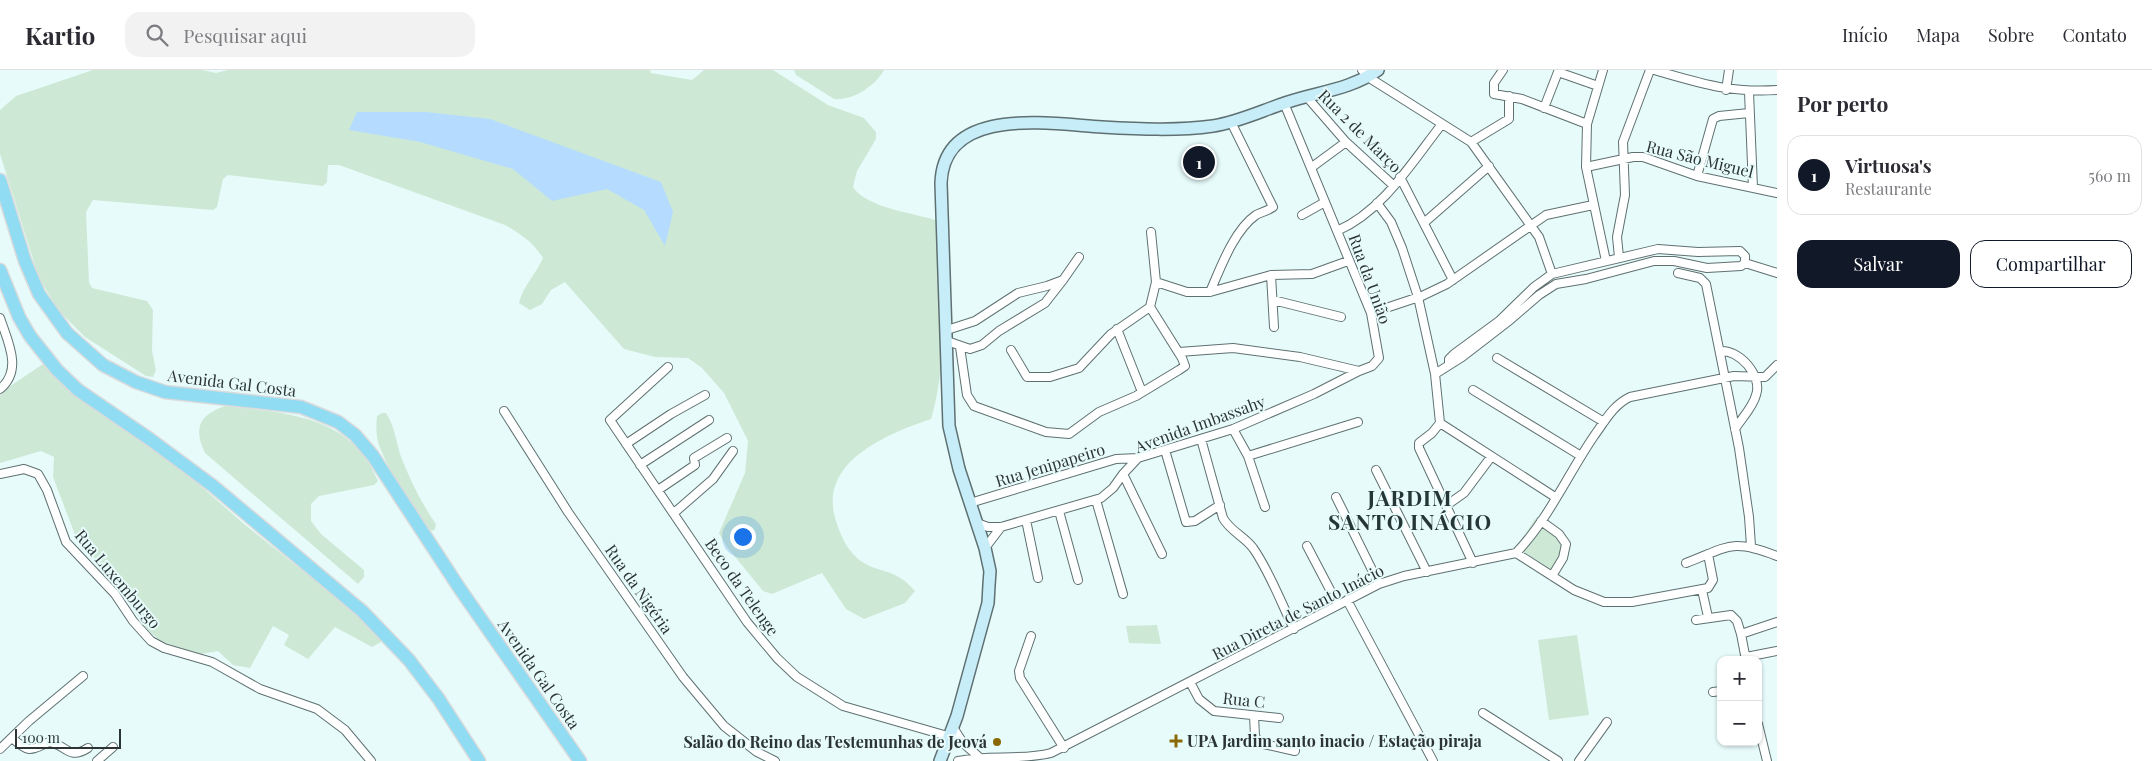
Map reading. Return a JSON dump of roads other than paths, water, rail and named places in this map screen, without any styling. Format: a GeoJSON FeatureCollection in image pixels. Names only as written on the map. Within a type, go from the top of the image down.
{"type":"FeatureCollection","features":[{"type":"Feature","properties":{"kind":"main road"},"geometry":{"type":"LineString","coordinates":[[940,761],[952,733],[988,603],[990,571],[985,548],[953,448],[949,426],[941,173],[948,153],[957,142],[968,135],[984,130],[1039,121],[1127,128],[1198,127],[1230,122],[1306,96],[1347,87],[1369,72]]}},
{"type":"Feature","properties":{"kind":"main road","name":"Avenida Gal Costa"},"geometry":{"type":"LineString","coordinates":[[0,180],[25,261],[39,294],[67,333],[103,365],[136,382],[165,392],[301,408],[338,422],[363,443],[460,589],[580,761]]}},
{"type":"Feature","properties":{"kind":"main road"},"geometry":{"type":"LineString","coordinates":[[0,270],[19,317],[34,342],[57,370],[84,394],[152,440],[212,486],[362,611],[409,660],[452,718],[480,761]]}},
{"type":"Feature","properties":{"kind":"street"},"geometry":{"type":"LineString","coordinates":[[1503,70],[1494,84],[1493,92],[1496,95],[1509,96],[1587,124]]}},
{"type":"Feature","properties":{"kind":"street"},"geometry":{"type":"LineString","coordinates":[[1603,70],[1587,124],[1586,168],[1606,261]]}},
{"type":"Feature","properties":{"kind":"street"},"geometry":{"type":"LineString","coordinates":[[1619,257],[1616,237],[1625,195],[1622,160],[1625,133],[1652,70],[1726,90],[1749,92],[1777,90]]}},
{"type":"Feature","properties":{"kind":"street"},"geometry":{"type":"LineString","coordinates":[[1726,90],[1729,70]]}},
{"type":"Feature","properties":{"kind":"street"},"geometry":{"type":"LineString","coordinates":[[1369,72],[1442,124],[1471,142],[1539,237],[1552,274]]}},
{"type":"Feature","properties":{"kind":"street"},"geometry":{"type":"LineString","coordinates":[[1544,108],[1558,72],[1598,86]]}},
{"type":"Feature","properties":{"kind":"street"},"geometry":{"type":"LineString","coordinates":[[1749,92],[1753,188]]}},
{"type":"Feature","properties":{"kind":"street","name":"Rua 2 de Março"},"geometry":{"type":"LineString","coordinates":[[1306,96],[1346,142],[1394,186]]}},
{"type":"Feature","properties":{"kind":"street"},"geometry":{"type":"LineString","coordinates":[[1471,142],[1509,119],[1509,96]]}},
{"type":"Feature","properties":{"kind":"street","name":"Rua da União"},"geometry":{"type":"LineString","coordinates":[[1284,103],[1371,313],[1379,358],[1372,366],[1359,371]]}},
{"type":"Feature","properties":{"kind":"street"},"geometry":{"type":"LineString","coordinates":[[1697,176],[1713,119],[1719,116],[1749,113]]}},
{"type":"Feature","properties":{"kind":"street"},"geometry":{"type":"LineString","coordinates":[[1210,292],[1222,262],[1250,221],[1273,207],[1230,122]]}},
{"type":"Feature","properties":{"kind":"street"},"geometry":{"type":"LineString","coordinates":[[1337,231],[1360,219],[1394,186],[1442,124]]}},
{"type":"Feature","properties":{"kind":"street"},"geometry":{"type":"LineString","coordinates":[[1312,167],[1346,142]]}},
{"type":"Feature","properties":{"kind":"street","name":"Rua São Miguel"},"geometry":{"type":"LineString","coordinates":[[1586,168],[1643,157],[1697,176],[1777,192]]}},
{"type":"Feature","properties":{"kind":"street"},"geometry":{"type":"LineString","coordinates":[[1425,222],[1488,166]]}},
{"type":"Feature","properties":{"kind":"street","name":"Rua 2 de Março"},"geometry":{"type":"LineString","coordinates":[[1400,177],[1425,222],[1453,280]]}},
{"type":"Feature","properties":{"kind":"street"},"geometry":{"type":"LineString","coordinates":[[1302,215],[1325,202]]}},
{"type":"Feature","properties":{"kind":"street"},"geometry":{"type":"LineString","coordinates":[[1377,203],[1391,222],[1402,248],[1418,297],[1435,374],[1440,422],[1432,433],[1419,443],[1473,562]]}},
{"type":"Feature","properties":{"kind":"street"},"geometry":{"type":"LineString","coordinates":[[1371,313],[1418,297],[1453,280],[1530,224],[1554,212],[1593,205]]}},
{"type":"Feature","properties":{"kind":"street"},"geometry":{"type":"LineString","coordinates":[[1011,350],[1028,377],[1038,379],[1058,376],[1083,365],[1098,345],[1117,329],[1150,307],[1156,282],[1151,232]]}},
{"type":"Feature","properties":{"kind":"street"},"geometry":{"type":"LineString","coordinates":[[1449,365],[1451,356],[1499,321],[1534,287],[1552,274],[1619,257],[1665,249],[1698,252],[1740,251],[1744,254],[1745,263]]}},
{"type":"Feature","properties":{"kind":"street"},"geometry":{"type":"LineString","coordinates":[[1063,280],[1018,293],[975,321],[947,336],[960,347],[970,349],[982,345],[1008,325],[1040,307],[1052,297],[1079,258]]}},
{"type":"Feature","properties":{"kind":"street"},"geometry":{"type":"LineString","coordinates":[[1156,282],[1187,292],[1210,292],[1271,275],[1312,274],[1348,261]]}},
{"type":"Feature","properties":{"kind":"street"},"geometry":{"type":"LineString","coordinates":[[1435,374],[1510,320],[1539,294],[1556,284],[1586,279],[1654,261],[1674,261],[1707,268],[1741,266],[1745,263],[1775,272]]}},
{"type":"Feature","properties":{"kind":"street"},"geometry":{"type":"LineString","coordinates":[[1678,273],[1700,278],[1705,282],[1735,429],[1750,517],[1751,546]]}},
{"type":"Feature","properties":{"kind":"street"},"geometry":{"type":"LineString","coordinates":[[1271,275],[1274,327]]}},
{"type":"Feature","properties":{"kind":"street"},"geometry":{"type":"LineString","coordinates":[[1273,300],[1342,317]]}},
{"type":"Feature","properties":{"kind":"street"},"geometry":{"type":"LineString","coordinates":[[960,347],[967,395],[974,406],[1046,432],[1063,435],[1075,432],[1099,412],[1142,392],[1185,366],[1179,352],[1150,307]]}},
{"type":"Feature","properties":{"kind":"street"},"geometry":{"type":"LineString","coordinates":[[0,318],[13,361],[10,378],[0,389]]}},
{"type":"Feature","properties":{"kind":"street"},"geometry":{"type":"LineString","coordinates":[[1117,329],[1142,392]]}},
{"type":"Feature","properties":{"kind":"street"},"geometry":{"type":"LineString","coordinates":[[1179,352],[1204,349],[1242,349],[1300,357],[1359,371]]}},
{"type":"Feature","properties":{"kind":"street"},"geometry":{"type":"LineString","coordinates":[[1720,350],[1727,350],[1737,354],[1754,377],[1757,393],[1735,429]]}},
{"type":"Feature","properties":{"kind":"street"},"geometry":{"type":"LineString","coordinates":[[1497,358],[1604,422]]}},
{"type":"Feature","properties":{"kind":"street"},"geometry":{"type":"LineString","coordinates":[[1708,554],[1713,580],[1711,586],[1702,590],[1617,603],[1583,595],[1516,553],[1540,521],[1581,456],[1618,404],[1630,397],[1725,377],[1741,375],[1765,376],[1777,365]]}},
{"type":"Feature","properties":{"kind":"street","name":"Beco da Telenge"},"geometry":{"type":"LineString","coordinates":[[668,367],[610,420],[747,622],[777,658],[797,677],[843,706],[952,733]]}},
{"type":"Feature","properties":{"kind":"street","name":"Avenida Imbassahy"},"geometry":{"type":"LineString","coordinates":[[977,524],[988,527],[1001,527],[1096,500],[1108,494],[1138,458],[1233,430],[1314,394],[1359,371]]}},
{"type":"Feature","properties":{"kind":"street"},"geometry":{"type":"LineString","coordinates":[[1473,390],[1581,456]]}},
{"type":"Feature","properties":{"kind":"street"},"geometry":{"type":"LineString","coordinates":[[626,444],[671,414],[705,395]]}},
{"type":"Feature","properties":{"kind":"street","name":"Rua da Nigéria"},"geometry":{"type":"LineString","coordinates":[[504,411],[568,512],[683,677],[724,726],[757,752],[775,761]]}},
{"type":"Feature","properties":{"kind":"street"},"geometry":{"type":"LineString","coordinates":[[640,465],[710,420]]}},
{"type":"Feature","properties":{"kind":"street"},"geometry":{"type":"LineString","coordinates":[[1248,456],[1358,422]]}},
{"type":"Feature","properties":{"kind":"street"},"geometry":{"type":"LineString","coordinates":[[1440,422],[1555,497]]}},
{"type":"Feature","properties":{"kind":"street"},"geometry":{"type":"LineString","coordinates":[[1233,430],[1248,456],[1265,507]]}},
{"type":"Feature","properties":{"kind":"street"},"geometry":{"type":"LineString","coordinates":[[658,490],[695,465],[694,458],[727,438]]}},
{"type":"Feature","properties":{"kind":"street"},"geometry":{"type":"LineString","coordinates":[[1201,439],[1226,524],[1247,541],[1257,555],[1294,628]]}},
{"type":"Feature","properties":{"kind":"street"},"geometry":{"type":"LineString","coordinates":[[1165,450],[1185,519],[1191,523],[1220,505]]}},
{"type":"Feature","properties":{"kind":"street"},"geometry":{"type":"LineString","coordinates":[[674,514],[713,479],[733,451]]}},
{"type":"Feature","properties":{"kind":"street"},"geometry":{"type":"LineString","coordinates":[[1447,505],[1464,493],[1491,457]]}},
{"type":"Feature","properties":{"kind":"street","name":"Rua Jenipapeiro"},"geometry":{"type":"LineString","coordinates":[[970,503],[1116,459],[1138,458]]}},
{"type":"Feature","properties":{"kind":"street","name":"Rua Luxemburgo"},"geometry":{"type":"LineString","coordinates":[[0,474],[24,469],[38,474],[47,490],[66,542],[115,594],[133,621],[151,640],[164,648],[212,662],[260,689],[317,709],[345,730],[371,761]]}},
{"type":"Feature","properties":{"kind":"street"},"geometry":{"type":"LineString","coordinates":[[1376,470],[1426,572]]}},
{"type":"Feature","properties":{"kind":"street"},"geometry":{"type":"LineString","coordinates":[[1123,474],[1162,554]]}},
{"type":"Feature","properties":{"kind":"street"},"geometry":{"type":"LineString","coordinates":[[1336,497],[1379,584]]}},
{"type":"Feature","properties":{"kind":"street"},"geometry":{"type":"LineString","coordinates":[[1096,500],[1123,594]]}},
{"type":"Feature","properties":{"kind":"street"},"geometry":{"type":"LineString","coordinates":[[1059,511],[1078,580]]}},
{"type":"Feature","properties":{"kind":"street"},"geometry":{"type":"LineString","coordinates":[[1026,520],[1038,578]]}},
{"type":"Feature","properties":{"kind":"street"},"geometry":{"type":"LineString","coordinates":[[1540,521],[1559,534],[1566,544],[1563,558],[1552,576]]}},
{"type":"Feature","properties":{"kind":"street"},"geometry":{"type":"LineString","coordinates":[[985,548],[1001,527]]}},
{"type":"Feature","properties":{"kind":"street"},"geometry":{"type":"LineString","coordinates":[[1307,546],[1338,605]]}},
{"type":"Feature","properties":{"kind":"street"},"geometry":{"type":"LineString","coordinates":[[1686,563],[1718,548],[1751,546],[1777,556]]}},
{"type":"Feature","properties":{"kind":"street","name":"Rua Direta de Santo Inácio"},"geometry":{"type":"LineString","coordinates":[[958,761],[980,757],[1026,759],[1064,748],[1379,584],[1516,553]]}},
{"type":"Feature","properties":{"kind":"street"},"geometry":{"type":"LineString","coordinates":[[1702,590],[1708,617]]}},
{"type":"Feature","properties":{"kind":"street"},"geometry":{"type":"LineString","coordinates":[[1347,600],[1433,761]]}},
{"type":"Feature","properties":{"kind":"street"},"geometry":{"type":"LineString","coordinates":[[1696,620],[1731,615],[1737,621],[1742,634],[1746,656]]}},
{"type":"Feature","properties":{"kind":"street"},"geometry":{"type":"LineString","coordinates":[[1742,634],[1777,622]]}},
{"type":"Feature","properties":{"kind":"street"},"geometry":{"type":"LineString","coordinates":[[1032,636],[1019,671],[1020,678],[1064,748]]}},
{"type":"Feature","properties":{"kind":"street"},"geometry":{"type":"LineString","coordinates":[[1755,656],[1777,651]]}},
{"type":"Feature","properties":{"kind":"street"},"geometry":{"type":"LineString","coordinates":[[0,749],[83,676]]}},
{"type":"Feature","properties":{"kind":"street","name":"Rua C"},"geometry":{"type":"LineString","coordinates":[[1190,682],[1199,699],[1214,711],[1279,718]]}},
{"type":"Feature","properties":{"kind":"street"},"geometry":{"type":"LineString","coordinates":[[1483,713],[1558,761]]}},
{"type":"Feature","properties":{"kind":"street"},"geometry":{"type":"LineString","coordinates":[[1254,716],[1254,736],[1259,743],[1263,746],[1295,751]]}},
{"type":"Feature","properties":{"kind":"street"},"geometry":{"type":"LineString","coordinates":[[1579,761],[1607,722]]}},
{"type":"Feature","properties":{"kind":"street"},"geometry":{"type":"LineString","coordinates":[[952,733],[980,757]]}},
{"type":"Feature","properties":{"kind":"street"},"geometry":{"type":"LineString","coordinates":[[12,738],[28,750],[35,750],[49,742],[71,753],[88,748]]}},
{"type":"Feature","properties":{"kind":"street"},"geometry":{"type":"LineString","coordinates":[[1762,740],[1767,761]]}},
{"type":"Feature","properties":{"kind":"street"},"geometry":{"type":"LineString","coordinates":[[96,761],[113,746]]}},
{"type":"Feature","properties":{"kind":"water"},"geometry":{"type":"Polygon","coordinates":[[[357,112],[426,112],[490,119],[661,182],[673,212],[665,246],[644,210],[607,189],[552,201],[513,169],[420,142],[349,130],[357,112]]]}},
{"type":"Feature","properties":{"kind":"place","name":"Virtuosa's"},"geometry":{"type":"Point","coordinates":[1199,162]}},
{"type":"Feature","properties":{"kind":"place","name":"UPA Jardim santo inacio / Estação piraja"},"geometry":{"type":"Point","coordinates":[1176,741]}},
{"type":"Feature","properties":{"kind":"place","name":"Salão do Reino das Testemunhas de Jeová"},"geometry":{"type":"Point","coordinates":[997,742]}},
{"type":"Feature","properties":{"kind":"district","name":"JARDIM SANTO INÁCIO"},"geometry":{"type":"Point","coordinates":[1410,511]}}]}
